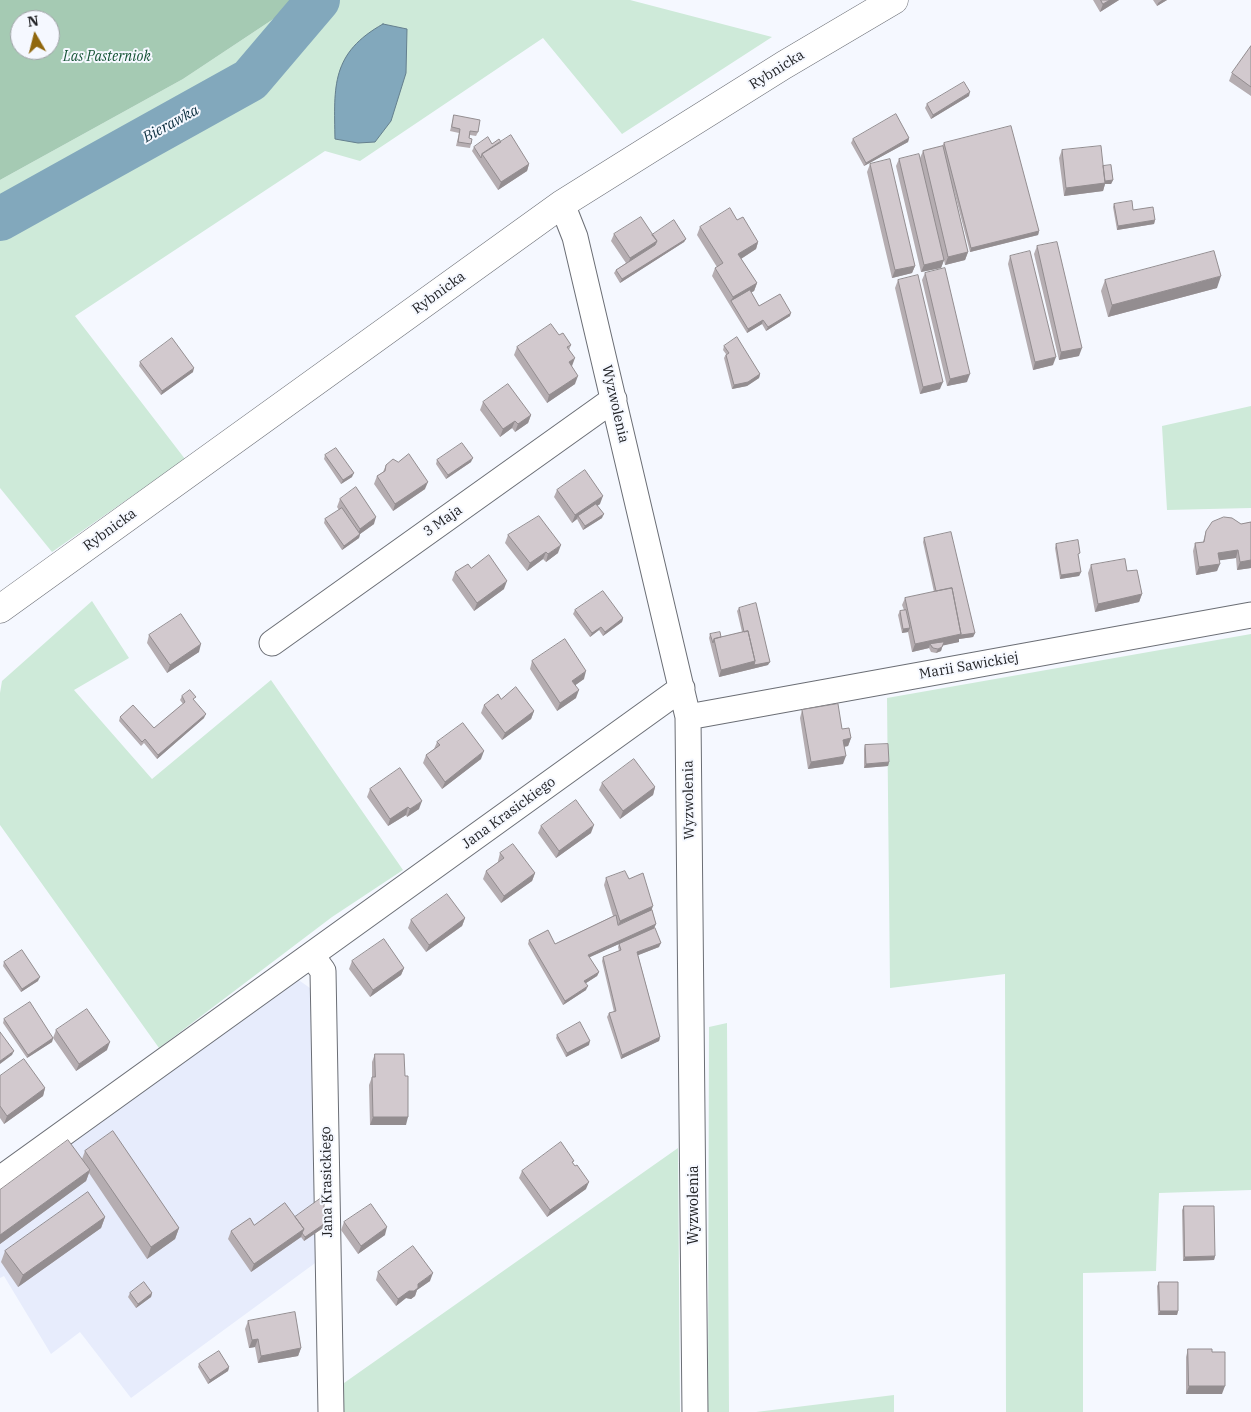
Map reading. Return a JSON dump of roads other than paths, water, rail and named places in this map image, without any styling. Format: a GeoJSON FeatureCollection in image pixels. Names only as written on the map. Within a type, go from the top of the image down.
{"type":"FeatureCollection","features":[{"type":"Feature","properties":{"kind":"main road","name":"Rybnicka"},"geometry":{"type":"LineString","coordinates":[[0,610],[562,204],[784,65],[894,0]]}},
{"type":"Feature","properties":{"kind":"street","name":"Wyzwolenia"},"geometry":{"type":"LineString","coordinates":[[562,204],[575,237],[688,717],[695,1412]]}},
{"type":"Feature","properties":{"kind":"street","name":"3 Maja"},"geometry":{"type":"LineString","coordinates":[[272,643],[614,399]]}},
{"type":"Feature","properties":{"kind":"street","name":"Marii Sawickiej"},"geometry":{"type":"LineString","coordinates":[[688,717],[1251,615]]}},
{"type":"Feature","properties":{"kind":"street","name":"Jana Krasickiego"},"geometry":{"type":"LineString","coordinates":[[0,1179],[682,688]]}},
{"type":"Feature","properties":{"kind":"street","name":"Jana Krasickiego"},"geometry":{"type":"LineString","coordinates":[[312,956],[323,971],[331,1412]]}},
{"type":"Feature","properties":{"kind":"water"},"geometry":{"type":"Polygon","coordinates":[[[383,24],[407,29],[406,73],[391,121],[375,142],[358,143],[335,139],[335,103],[339,72],[353,47],[366,35],[383,24]]]}},
{"type":"Feature","properties":{"kind":"waterway","name":"Bierawka"},"geometry":{"type":"LineString","coordinates":[[0,219],[250,80],[318,0]]}},
{"type":"Feature","properties":{"kind":"park label","name":"Las Pasterniok"},"geometry":{"type":"Point","coordinates":[107,57]}}]}
